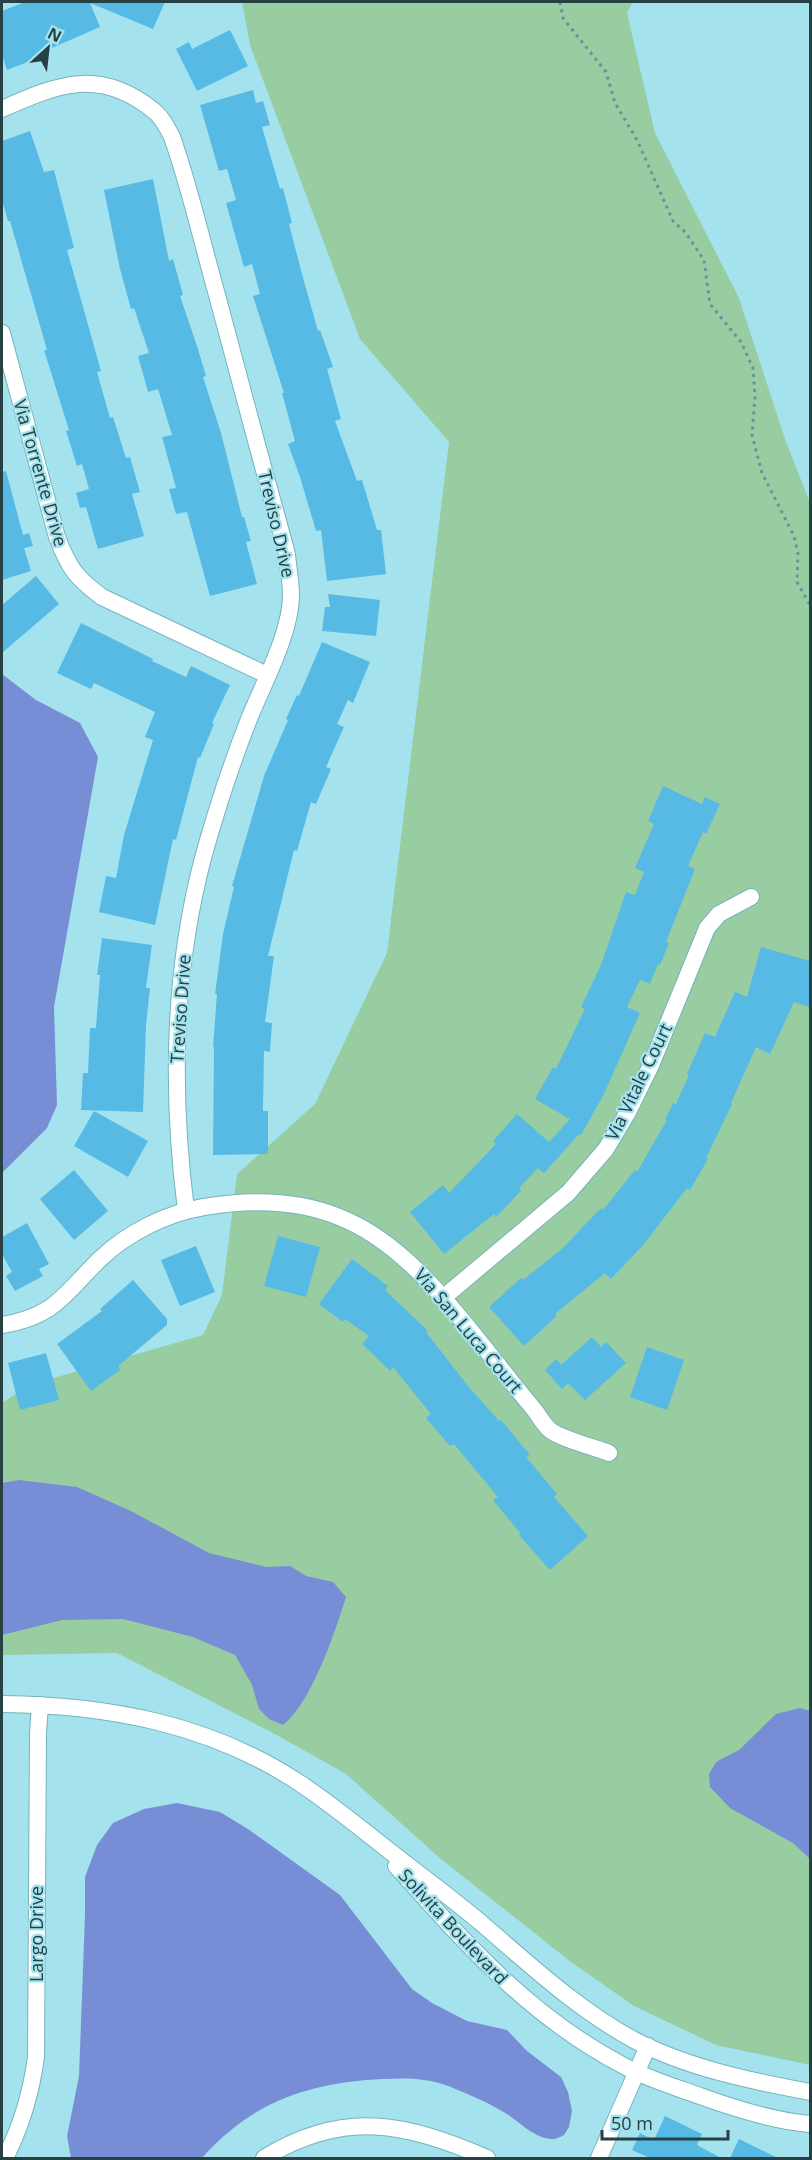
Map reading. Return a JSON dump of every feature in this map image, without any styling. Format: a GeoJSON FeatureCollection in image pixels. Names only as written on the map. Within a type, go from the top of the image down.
{"type":"FeatureCollection","features":[{"type":"Feature","properties":{"kind":"street","name":"Treviso Drive"},"geometry":{"type":"LineString","coordinates":[[2,109],[39,93],[72,84],[108,85],[134,96],[156,113],[171,134],[287,554],[291,596],[283,636],[231,765],[203,859],[186,941],[177,1022],[179,1156],[186,1210]]}},
{"type":"Feature","properties":{"kind":"street","name":"Via Torrente Drive"},"geometry":{"type":"LineString","coordinates":[[2,333],[57,537],[66,561],[80,581],[102,597],[267,675]]}},
{"type":"Feature","properties":{"kind":"street","name":"Via Vitale Court"},"geometry":{"type":"LineString","coordinates":[[444,1297],[568,1193],[606,1149],[628,1112],[651,1065],[707,928],[719,914],[751,897]]}},
{"type":"Feature","properties":{"kind":"street","name":"Via San Luca Court"},"geometry":{"type":"LineString","coordinates":[[2,1325],[26,1320],[49,1309],[68,1294],[101,1258],[121,1242],[157,1221],[186,1210],[247,1201],[302,1206],[333,1214],[390,1245],[444,1297],[551,1431],[609,1453]]}},
{"type":"Feature","properties":{"kind":"street","name":"Solivita Boulevard"},"geometry":{"type":"LineString","coordinates":[[2,1704],[99,1710],[133,1716],[201,1735],[262,1762],[299,1782],[333,1806],[479,1921],[537,1973],[584,2008],[634,2039],[706,2068],[810,2092]]}},
{"type":"Feature","properties":{"kind":"street","name":"Largo Drive"},"geometry":{"type":"LineString","coordinates":[[5,2158],[26,2111],[36,2057],[40,1705]]}},
{"type":"Feature","properties":{"kind":"street","name":"Solivita Boulevard"},"geometry":{"type":"LineString","coordinates":[[365,1832],[467,1945],[510,1987],[590,2046],[636,2072],[713,2100],[810,2124]]}},
{"type":"Feature","properties":{"kind":"street"},"geometry":{"type":"LineString","coordinates":[[599,2158],[648,2046]]}},
{"type":"Feature","properties":{"kind":"street"},"geometry":{"type":"LineString","coordinates":[[264,2158],[309,2136],[349,2128],[372,2127],[398,2128],[420,2133],[447,2141],[487,2158]]}},
{"type":"Feature","properties":{"kind":"path"},"geometry":{"type":"LineString","coordinates":[[560,2],[563,18],[606,72],[615,103],[637,140],[674,220],[704,260],[710,304],[741,342],[753,368],[755,398],[752,435],[762,473],[794,536],[798,554],[797,582],[810,605]]}},
{"type":"Feature","properties":{"kind":"green space"},"geometry":{"type":"Polygon","coordinates":[[[242,2],[633,2],[627,13],[655,133],[739,298],[785,439],[810,503],[810,2065],[716,2045],[634,2006],[571,1962],[441,1859],[346,1774],[273,1733],[117,1653],[2,1655],[2,1403],[29,1385],[203,1335],[222,1295],[237,1174],[315,1104],[387,953],[449,442],[360,339],[250,45],[242,2]]]}},
{"type":"Feature","properties":{"kind":"water"},"geometry":{"type":"Polygon","coordinates":[[[2,674],[36,700],[80,723],[98,757],[54,1007],[57,1105],[47,1128],[2,1173],[2,674]]]}},
{"type":"Feature","properties":{"kind":"water"},"geometry":{"type":"Polygon","coordinates":[[[19,1480],[77,1487],[131,1511],[209,1553],[266,1567],[290,1566],[306,1576],[333,1582],[346,1597],[336,1629],[313,1684],[294,1714],[283,1725],[269,1719],[259,1709],[252,1685],[235,1655],[193,1637],[123,1619],[62,1620],[2,1635],[2,1483],[19,1480]]]}},
{"type":"Feature","properties":{"kind":"water"},"geometry":{"type":"Polygon","coordinates":[[[800,1708],[810,1711],[810,1859],[793,1843],[730,1808],[710,1787],[709,1774],[716,1762],[739,1750],[776,1714],[800,1708]]]}},
{"type":"Feature","properties":{"kind":"water"},"geometry":{"type":"Polygon","coordinates":[[[177,1803],[220,1812],[248,1829],[340,1895],[412,1989],[432,2003],[467,2021],[507,2030],[527,2051],[561,2077],[568,2092],[572,2111],[569,2127],[564,2135],[553,2139],[544,2138],[494,2107],[442,2084],[418,2079],[384,2079],[331,2085],[284,2099],[241,2122],[202,2158],[71,2158],[67,2136],[79,2076],[85,1877],[97,1845],[113,1823],[144,1809],[177,1803]]]}},
{"type":"Feature","properties":{"kind":"building"},"geometry":{"type":"Polygon","coordinates":[[[25,2],[165,2],[153,29],[90,3],[100,27],[45,51],[46,55],[7,70],[2,55],[2,11],[25,2]]]}},
{"type":"Feature","properties":{"kind":"building"},"geometry":{"type":"Polygon","coordinates":[[[230,30],[248,66],[197,91],[176,49],[189,42],[192,49],[230,30]]]}},
{"type":"Feature","properties":{"kind":"building"},"geometry":{"type":"Polygon","coordinates":[[[253,90],[256,103],[263,101],[270,125],[262,127],[280,189],[283,188],[292,223],[289,224],[318,331],[320,330],[333,367],[327,369],[341,419],[335,421],[357,481],[362,480],[377,530],[381,530],[386,574],[327,581],[321,530],[316,531],[288,444],[295,441],[282,393],[284,393],[253,296],[260,294],[252,264],[244,267],[226,203],[236,200],[227,169],[219,171],[200,105],[253,90]]]}},
{"type":"Feature","properties":{"kind":"building"},"geometry":{"type":"Polygon","coordinates":[[[30,131],[44,172],[54,170],[74,248],[67,250],[101,371],[97,372],[110,418],[113,417],[126,458],[130,457],[140,492],[132,494],[144,536],[98,549],[86,507],[80,508],[76,493],[89,489],[82,464],[77,466],[66,431],[69,430],[44,350],[47,350],[2,200],[2,141],[30,131]]]}},
{"type":"Feature","properties":{"kind":"building"},"geometry":{"type":"Polygon","coordinates":[[[153,179],[169,261],[173,259],[183,295],[180,296],[206,376],[203,377],[221,433],[242,517],[244,517],[251,541],[246,542],[257,584],[210,596],[187,512],[176,514],[169,489],[176,488],[162,437],[172,435],[158,389],[148,392],[138,356],[149,353],[134,308],[131,309],[120,269],[104,190],[153,179]]]}},
{"type":"Feature","properties":{"kind":"building"},"geometry":{"type":"Polygon","coordinates":[[[6,471],[23,535],[29,533],[33,546],[24,548],[31,571],[2,580],[2,472],[6,471]]]}},
{"type":"Feature","properties":{"kind":"building"},"geometry":{"type":"Polygon","coordinates":[[[36,576],[59,604],[2,653],[2,605],[36,576]]]}},
{"type":"Feature","properties":{"kind":"building"},"geometry":{"type":"Polygon","coordinates":[[[328,594],[380,600],[376,636],[322,631],[325,607],[330,607],[328,594]]]}},
{"type":"Feature","properties":{"kind":"building"},"geometry":{"type":"Polygon","coordinates":[[[81,623],[186,677],[191,666],[230,685],[212,723],[214,724],[200,758],[198,757],[176,840],[173,839],[155,925],[99,912],[106,876],[116,878],[124,835],[153,740],[145,737],[155,712],[94,683],[91,689],[57,673],[81,623]]]}},
{"type":"Feature","properties":{"kind":"building"},"geometry":{"type":"Polygon","coordinates":[[[322,642],[370,662],[353,703],[348,700],[337,724],[344,727],[326,767],[331,769],[316,804],[311,802],[297,851],[294,850],[268,956],[274,956],[265,1022],[272,1023],[270,1052],[264,1051],[263,1111],[268,1111],[268,1154],[213,1155],[213,1047],[217,994],[215,994],[223,934],[234,887],[232,886],[264,776],[288,720],[286,719],[297,695],[299,696],[322,642]]]}},
{"type":"Feature","properties":{"kind":"building"},"geometry":{"type":"Polygon","coordinates":[[[663,786],[702,804],[705,797],[720,804],[706,834],[703,832],[688,866],[695,869],[666,942],[669,943],[660,965],[658,964],[650,984],[640,980],[627,1007],[640,1013],[603,1096],[581,1135],[579,1134],[544,1173],[538,1168],[519,1188],[521,1191],[496,1217],[494,1214],[444,1254],[410,1212],[443,1185],[449,1193],[496,1144],[493,1141],[517,1114],[549,1142],[570,1119],[535,1099],[553,1067],[556,1069],[585,1009],[581,1007],[601,965],[626,892],[635,895],[644,872],[635,868],[654,824],[648,821],[663,786]]]}},
{"type":"Feature","properties":{"kind":"building"},"geometry":{"type":"Polygon","coordinates":[[[102,938],[152,945],[146,988],[150,988],[146,1025],[143,1112],[81,1110],[83,1073],[88,1073],[90,1028],[96,1028],[100,975],[97,975],[102,938]]]}},
{"type":"Feature","properties":{"kind":"building"},"geometry":{"type":"Polygon","coordinates":[[[761,947],[810,961],[810,1007],[794,1002],[770,1054],[756,1047],[706,1158],[708,1159],[690,1190],[687,1188],[644,1244],[611,1279],[605,1273],[555,1314],[557,1316],[524,1346],[489,1307],[521,1278],[523,1280],[563,1248],[601,1208],[603,1210],[635,1170],[637,1172],[667,1120],[665,1120],[673,1103],[676,1104],[705,1033],[715,1037],[735,992],[747,997],[761,947]]]}},
{"type":"Feature","properties":{"kind":"building"},"geometry":{"type":"Polygon","coordinates":[[[94,1111],[148,1141],[128,1177],[74,1146],[94,1111]]]}},
{"type":"Feature","properties":{"kind":"building"},"geometry":{"type":"Polygon","coordinates":[[[74,1170],[108,1211],[74,1240],[40,1199],[74,1170]]]}},
{"type":"Feature","properties":{"kind":"building"},"geometry":{"type":"Polygon","coordinates":[[[27,1223],[49,1264],[39,1269],[43,1276],[15,1291],[6,1276],[12,1272],[2,1254],[2,1237],[27,1223]]]}},
{"type":"Feature","properties":{"kind":"building"},"geometry":{"type":"Polygon","coordinates":[[[278,1236],[320,1247],[306,1297],[264,1286],[278,1236]]]}},
{"type":"Feature","properties":{"kind":"building"},"geometry":{"type":"Polygon","coordinates":[[[196,1246],[215,1292],[180,1306],[161,1260],[196,1246]]]}},
{"type":"Feature","properties":{"kind":"building"},"geometry":{"type":"Polygon","coordinates":[[[352,1259],[388,1286],[385,1290],[428,1331],[426,1332],[468,1386],[499,1421],[501,1420],[530,1455],[526,1457],[557,1494],[554,1497],[588,1536],[550,1570],[519,1535],[521,1534],[493,1500],[498,1497],[454,1444],[450,1446],[426,1418],[431,1414],[393,1367],[390,1371],[362,1344],[369,1336],[345,1319],[343,1322],[319,1304],[352,1259]]]}},
{"type":"Feature","properties":{"kind":"building"},"geometry":{"type":"Polygon","coordinates":[[[133,1280],[167,1319],[167,1325],[118,1366],[120,1370],[91,1391],[57,1344],[102,1311],[100,1309],[133,1280]]]}},
{"type":"Feature","properties":{"kind":"building"},"geometry":{"type":"Polygon","coordinates":[[[592,1337],[601,1347],[606,1342],[626,1363],[585,1400],[568,1383],[562,1389],[545,1370],[556,1359],[561,1365],[592,1337]]]}},
{"type":"Feature","properties":{"kind":"building"},"geometry":{"type":"Polygon","coordinates":[[[647,1347],[684,1360],[667,1410],[630,1397],[647,1347]]]}},
{"type":"Feature","properties":{"kind":"building"},"geometry":{"type":"Polygon","coordinates":[[[46,1353],[59,1400],[20,1410],[8,1363],[46,1353]]]}},
{"type":"Feature","properties":{"kind":"building"},"geometry":{"type":"Polygon","coordinates":[[[665,2116],[702,2134],[697,2145],[721,2158],[650,2158],[632,2150],[640,2133],[654,2140],[665,2116]]]}},
{"type":"Feature","properties":{"kind":"building"},"geometry":{"type":"Polygon","coordinates":[[[739,2139],[778,2158],[730,2158],[739,2139]]]}}]}
